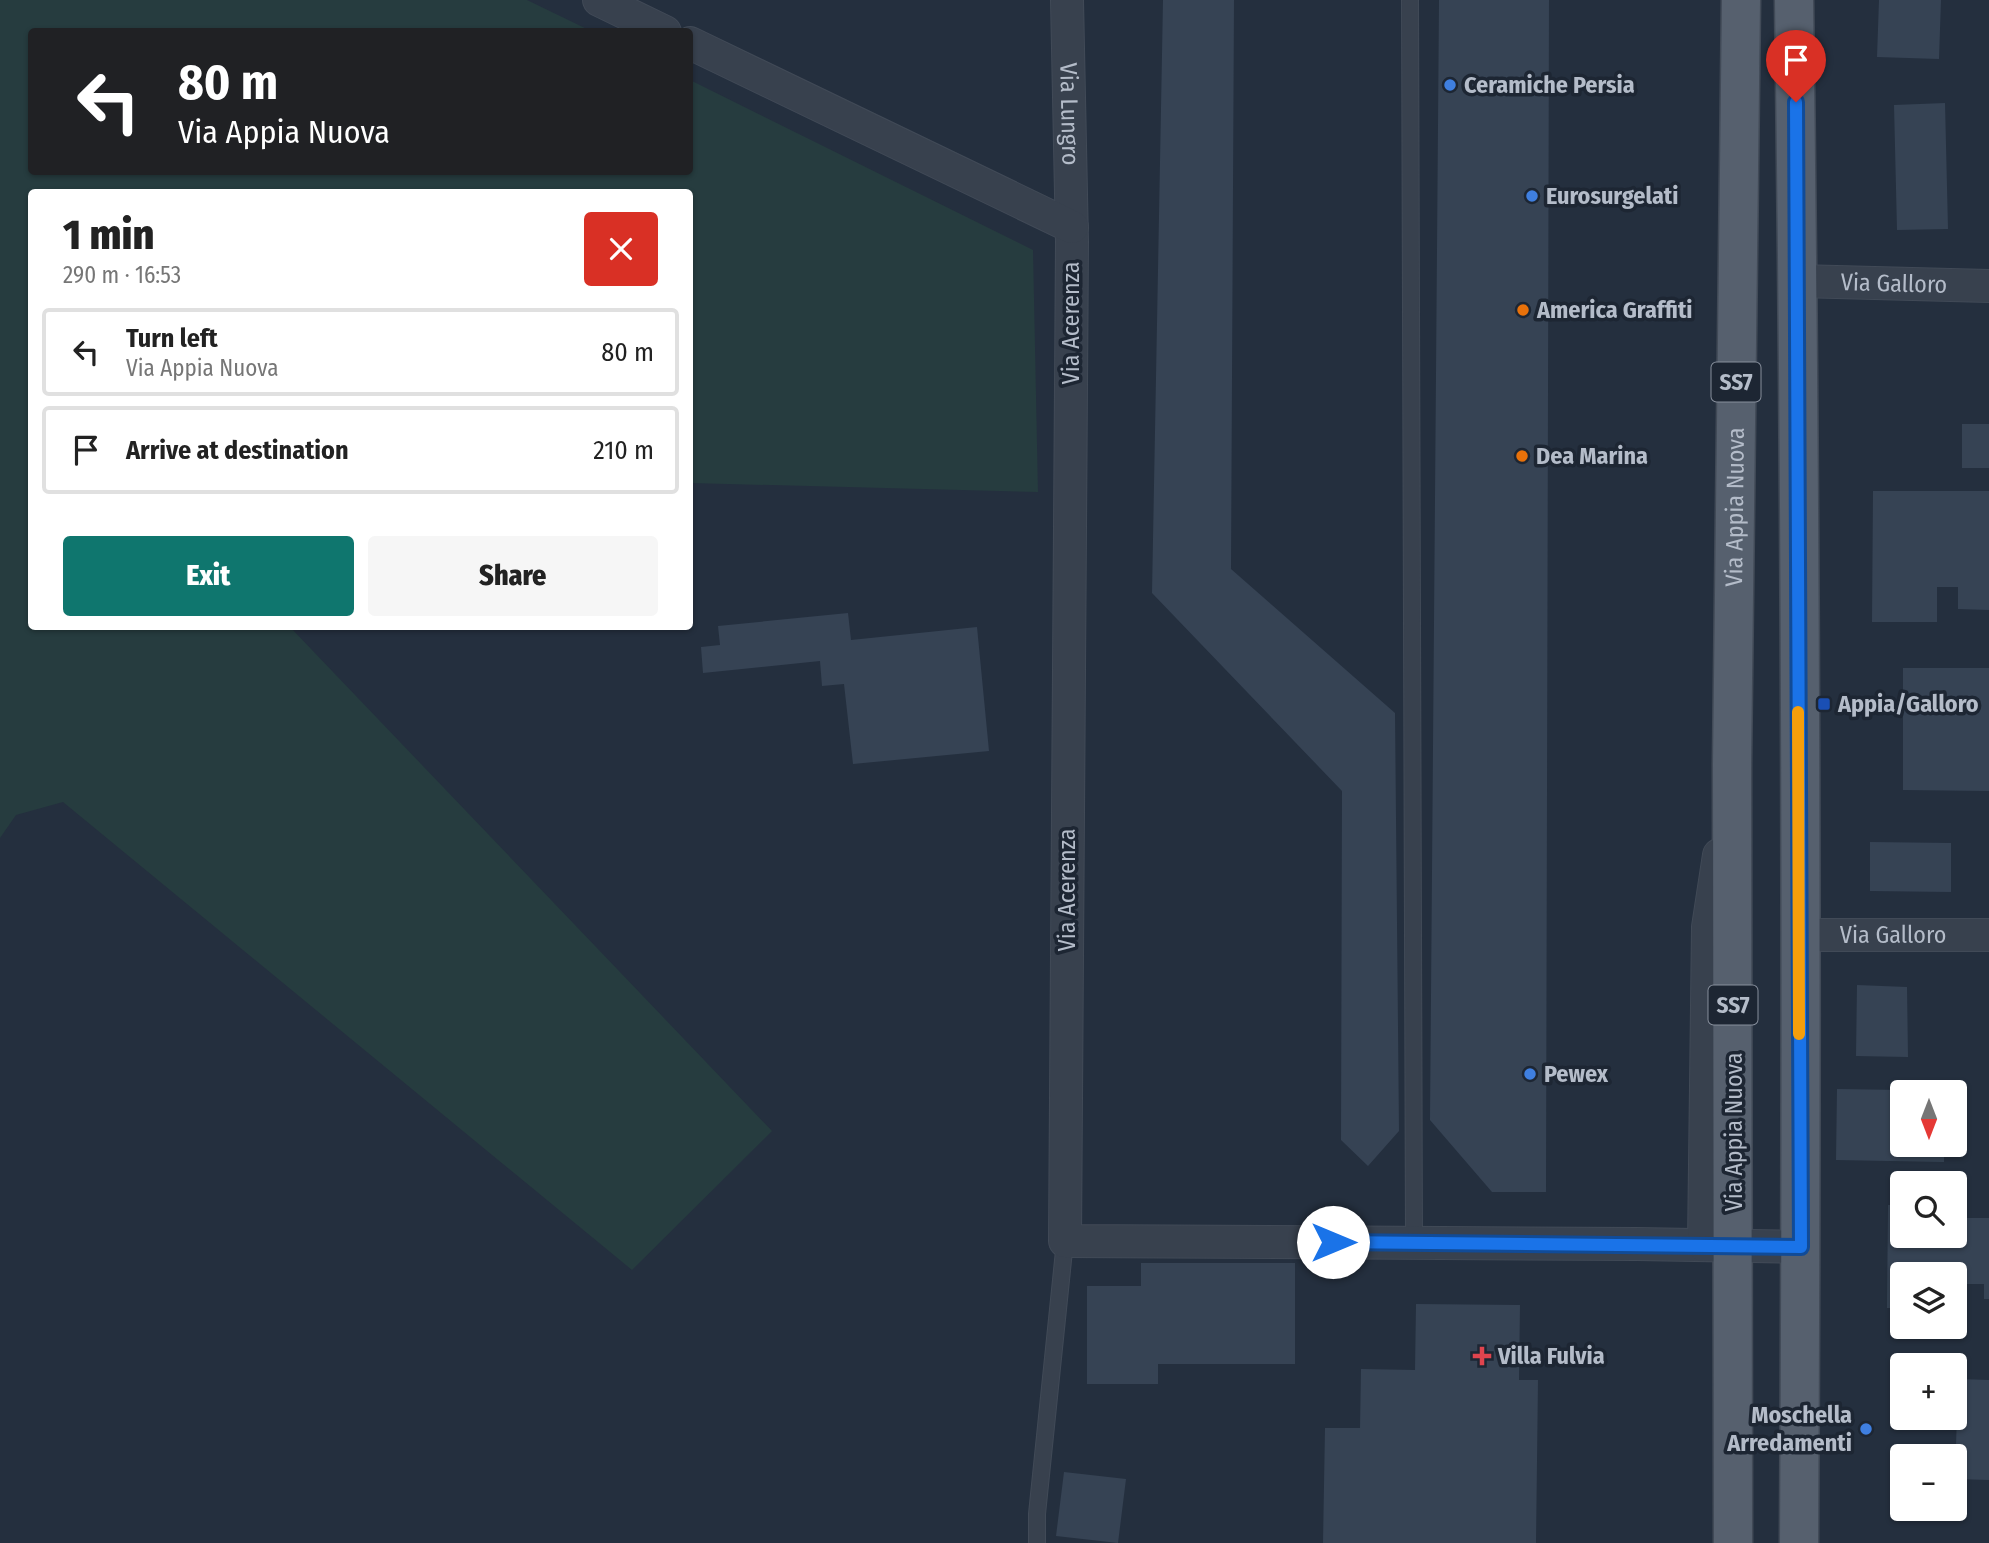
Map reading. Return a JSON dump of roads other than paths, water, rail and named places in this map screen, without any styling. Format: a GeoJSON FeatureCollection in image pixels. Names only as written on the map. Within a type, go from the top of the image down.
{"type":"FeatureCollection","features":[{"type":"Feature","properties":{"kind":"main road","name":"Via Appia Nuova"},"geometry":{"type":"LineString","coordinates":[[1733,1543],[1719,1245],[1732,764],[1741,0]]}},
{"type":"Feature","properties":{"kind":"main road"},"geometry":{"type":"LineString","coordinates":[[1794,0],[1798,281],[1801,1247],[1799,1543]]}},
{"type":"Feature","properties":{"kind":"street"},"geometry":{"type":"LineString","coordinates":[[599,0],[657,28]]}},
{"type":"Feature","properties":{"kind":"street","name":"Via Lungro"},"geometry":{"type":"LineString","coordinates":[[1067,0],[1072,227]]}},
{"type":"Feature","properties":{"kind":"street","name":"Via Acerenza"},"geometry":{"type":"LineString","coordinates":[[693,44],[1072,227],[1065,1241]]}},
{"type":"Feature","properties":{"kind":"street","name":"Via Galloro"},"geometry":{"type":"LineString","coordinates":[[1798,281],[1989,286]]}},
{"type":"Feature","properties":{"kind":"street","name":"Via Galloro"},"geometry":{"type":"LineString","coordinates":[[1799,935],[1989,935]]}},
{"type":"Feature","properties":{"kind":"street"},"geometry":{"type":"LineString","coordinates":[[1065,1241],[1801,1247]]}},
{"type":"Feature","properties":{"kind":"lane"},"geometry":{"type":"LineString","coordinates":[[1410,0],[1414,1243]]}},
{"type":"Feature","properties":{"kind":"lane"},"geometry":{"type":"LineString","coordinates":[[1037,1543],[1037,1514],[1065,1241]]}},
{"type":"Feature","properties":{"kind":"place","name":"Ceramiche Persia"},"geometry":{"type":"Point","coordinates":[1450,85]}},
{"type":"Feature","properties":{"kind":"place","name":"Eurosurgelati"},"geometry":{"type":"Point","coordinates":[1532,196]}},
{"type":"Feature","properties":{"kind":"place","name":"America Graffiti"},"geometry":{"type":"Point","coordinates":[1523,310]}},
{"type":"Feature","properties":{"kind":"place","name":"Dea Marina"},"geometry":{"type":"Point","coordinates":[1522,456]}},
{"type":"Feature","properties":{"kind":"place","name":"Appia/Galloro"},"geometry":{"type":"Point","coordinates":[1824,704]}},
{"type":"Feature","properties":{"kind":"place","name":"Pewex"},"geometry":{"type":"Point","coordinates":[1530,1074]}},
{"type":"Feature","properties":{"kind":"place","name":"Villa Fulvia"},"geometry":{"type":"Point","coordinates":[1482,1356]}},
{"type":"Feature","properties":{"kind":"place","name":"Moschella Arredamenti"},"geometry":{"type":"Point","coordinates":[1866,1429]}}]}
